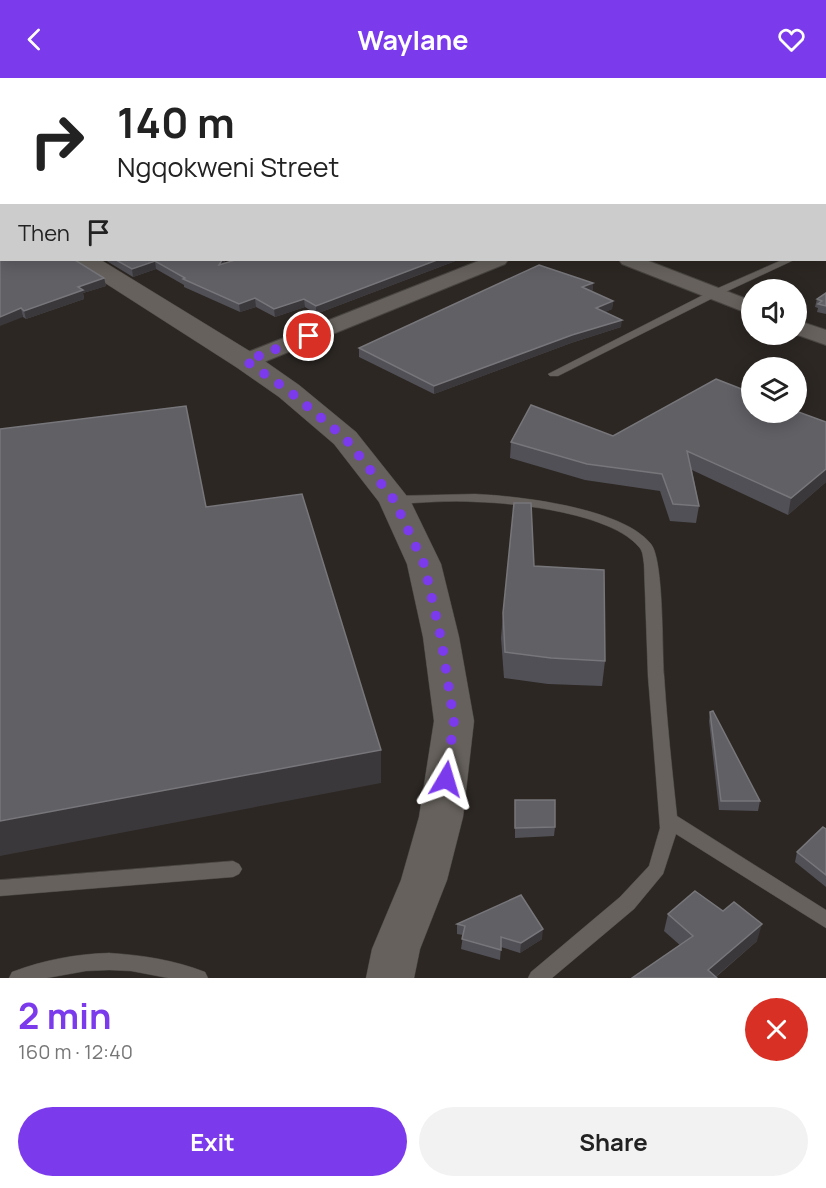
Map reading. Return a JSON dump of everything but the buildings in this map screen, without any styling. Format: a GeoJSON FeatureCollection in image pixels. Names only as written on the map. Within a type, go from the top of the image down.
{"type":"FeatureCollection","features":[{"type":"Feature","properties":{"kind":"street"},"geometry":{"type":"LineString","coordinates":[[88,261],[246,361],[289,391],[345,438],[394,500],[424,564],[441,638],[454,721],[441,817],[424,880],[384,968]]}},
{"type":"Feature","properties":{"kind":"street"},"geometry":{"type":"LineString","coordinates":[[246,361],[496,261]]}},
{"type":"Feature","properties":{"kind":"street"},"geometry":{"type":"LineString","coordinates":[[631,261],[741,305]]}},
{"type":"Feature","properties":{"kind":"street"},"geometry":{"type":"LineString","coordinates":[[807,331],[826,338]]}},
{"type":"Feature","properties":{"kind":"lane"},"geometry":{"type":"LineString","coordinates":[[554,374],[713,294],[787,261]]}},
{"type":"Feature","properties":{"kind":"lane"},"geometry":{"type":"LineString","coordinates":[[394,500],[484,498],[541,506],[613,523],[634,534],[648,548],[669,828],[657,869],[627,903],[538,978]]}},
{"type":"Feature","properties":{"kind":"lane"},"geometry":{"type":"LineString","coordinates":[[669,820],[826,920]]}},
{"type":"Feature","properties":{"kind":"lane"},"geometry":{"type":"LineString","coordinates":[[0,888],[233,869]]}},
{"type":"Feature","properties":{"kind":"lane"},"geometry":{"type":"LineString","coordinates":[[19,978],[62,966],[110,961],[141,962],[198,978]]}},
{"type":"Feature","properties":{"kind":"route"},"geometry":{"type":"LineString","coordinates":[[309,336],[246,361],[289,391],[345,438],[394,500],[424,564],[441,638],[454,721],[446,779]]}}]}
